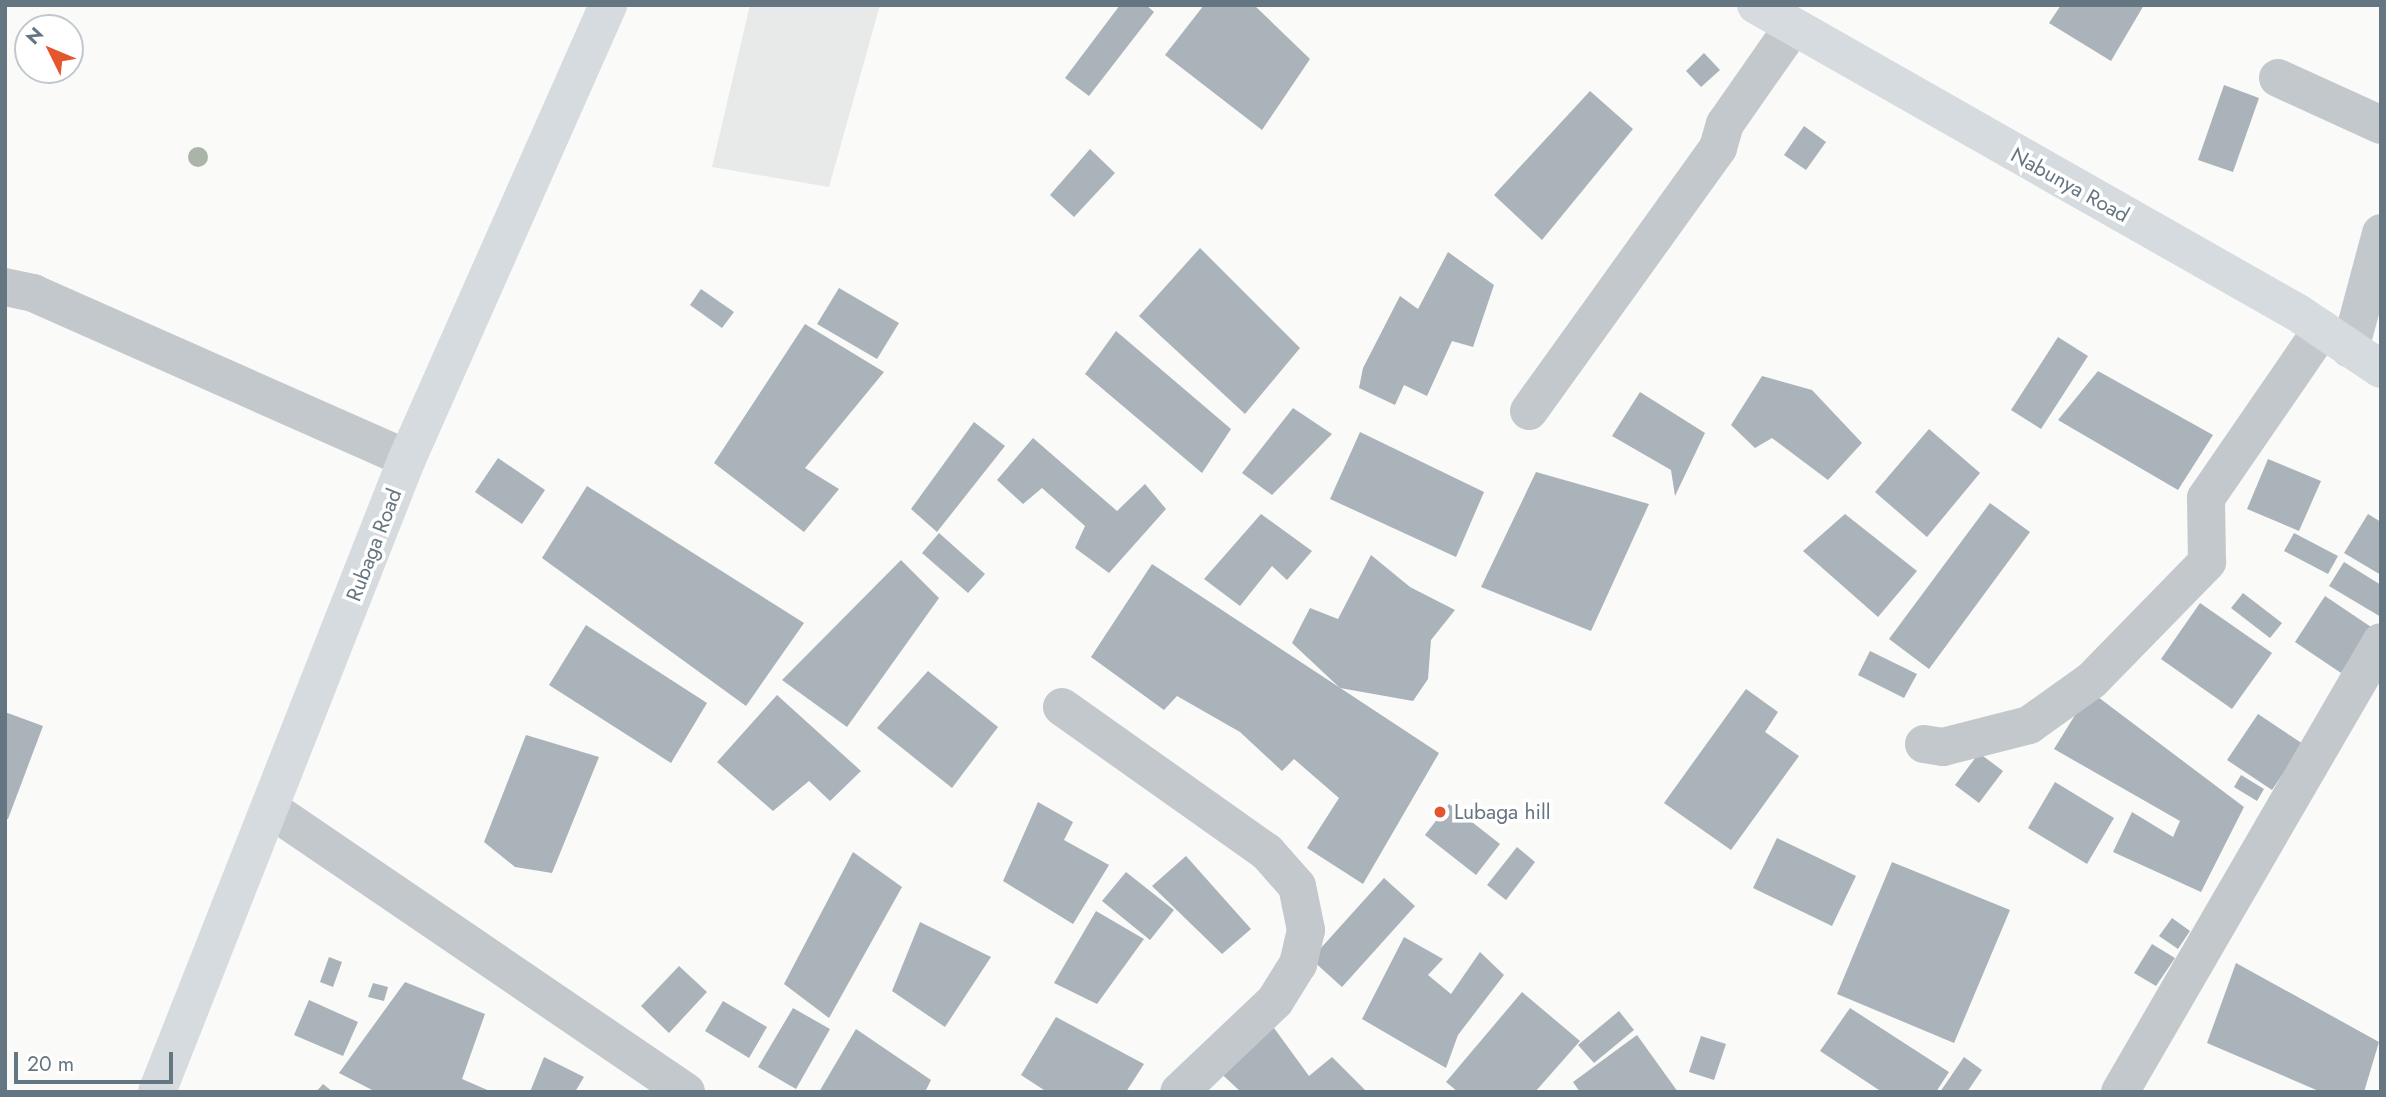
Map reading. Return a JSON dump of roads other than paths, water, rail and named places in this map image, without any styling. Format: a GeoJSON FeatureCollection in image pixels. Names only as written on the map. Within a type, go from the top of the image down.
{"type":"FeatureCollection","features":[{"type":"Feature","properties":{"kind":"main road","name":"Rubaga Road"},"geometry":{"type":"LineString","coordinates":[[158,1092],[272,810],[407,459],[608,5]]}},
{"type":"Feature","properties":{"kind":"main road","name":"Nabunya Road"},"geometry":{"type":"LineString","coordinates":[[1756,5],[2351,349]]}},
{"type":"Feature","properties":{"kind":"street"},"geometry":{"type":"LineString","coordinates":[[1529,411],[1717,148],[1726,124],[1792,28]]}},
{"type":"Feature","properties":{"kind":"street"},"geometry":{"type":"LineString","coordinates":[[2277,78],[2381,125]]}},
{"type":"Feature","properties":{"kind":"street"},"geometry":{"type":"LineString","coordinates":[[1924,744],[1943,747],[2029,725],[2092,680],[2207,562],[2206,498],[2351,349],[2381,233]]}},
{"type":"Feature","properties":{"kind":"street"},"geometry":{"type":"LineString","coordinates":[[5,287],[45,298],[407,459]]}},
{"type":"Feature","properties":{"kind":"street"},"geometry":{"type":"LineString","coordinates":[[2120,1092],[2381,642]]}},
{"type":"Feature","properties":{"kind":"street"},"geometry":{"type":"LineString","coordinates":[[1062,706],[1267,852],[1297,886],[1306,930],[1298,964],[1275,1002],[1179,1092]]}},
{"type":"Feature","properties":{"kind":"street"},"geometry":{"type":"LineString","coordinates":[[272,810],[686,1092]]}},
{"type":"Feature","properties":{"kind":"place","name":"Lubaga hill"},"geometry":{"type":"Point","coordinates":[1440,812]}}]}
